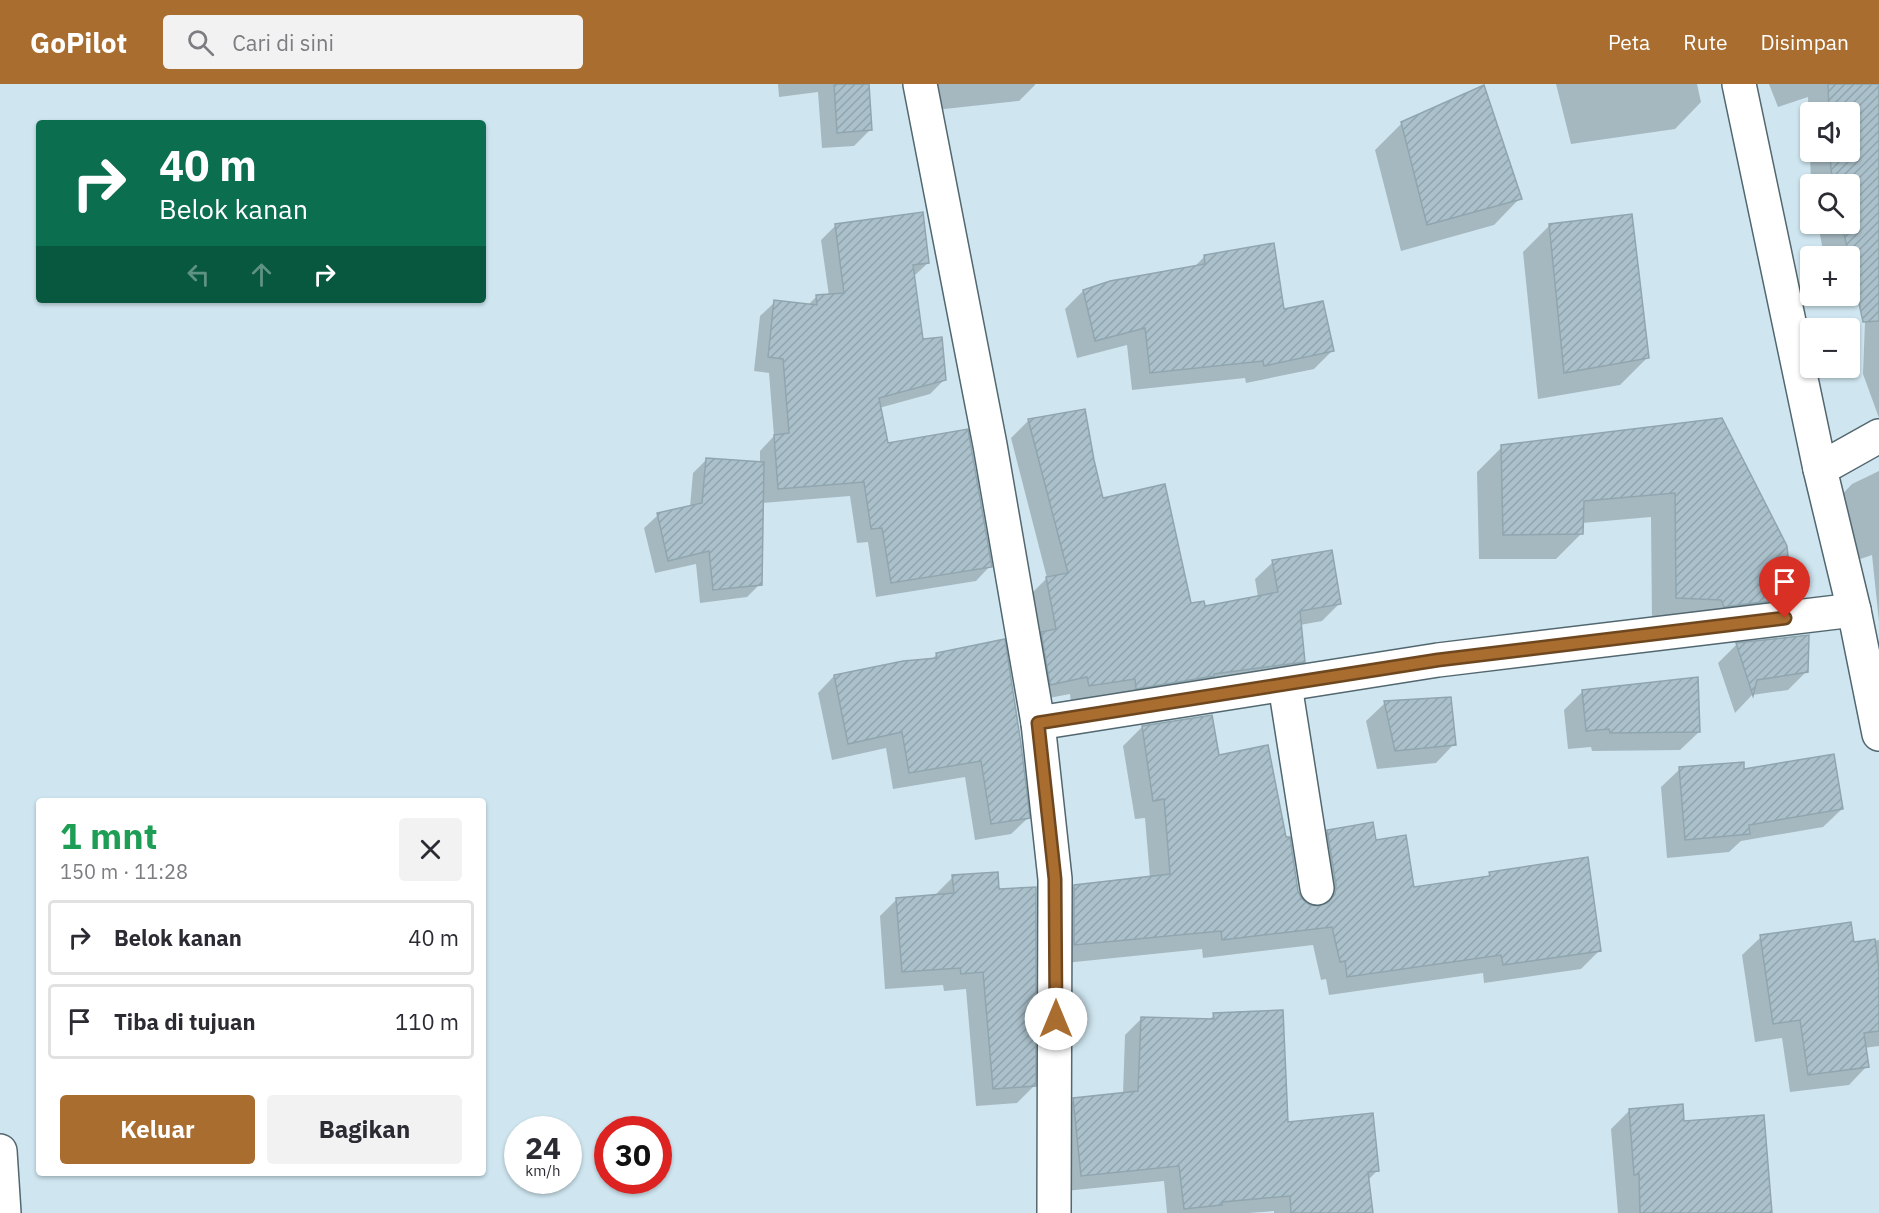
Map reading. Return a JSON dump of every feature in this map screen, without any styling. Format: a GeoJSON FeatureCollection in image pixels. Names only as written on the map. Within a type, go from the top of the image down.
{"type":"FeatureCollection","features":[{"type":"Feature","properties":{"kind":"street"},"geometry":{"type":"LineString","coordinates":[[920,84],[990,445],[1038,723],[1055,879],[1054,1213]]}},
{"type":"Feature","properties":{"kind":"street"},"geometry":{"type":"LineString","coordinates":[[1740,84],[1820,470],[1854,610],[1879,734]]}},
{"type":"Feature","properties":{"kind":"street"},"geometry":{"type":"LineString","coordinates":[[1820,470],[1879,436]]}},
{"type":"Feature","properties":{"kind":"street"},"geometry":{"type":"LineString","coordinates":[[1038,723],[1438,660],[1854,610]]}},
{"type":"Feature","properties":{"kind":"street"},"geometry":{"type":"LineString","coordinates":[[1285,685],[1317,888]]}},
{"type":"Feature","properties":{"kind":"street"},"geometry":{"type":"LineString","coordinates":[[0,1151],[4,1213]]}},
{"type":"Feature","properties":{"kind":"building"},"geometry":{"type":"Polygon","coordinates":[[[834,84],[869,84],[872,130],[837,133],[834,84]]]}},
{"type":"Feature","properties":{"kind":"building"},"geometry":{"type":"Polygon","coordinates":[[[1828,84],[1879,84],[1879,321],[1863,322],[1860,306],[1860,246],[1847,246],[1844,234],[1860,234],[1860,174],[1832,174],[1831,170],[1831,162],[1860,162],[1860,102],[1829,102],[1828,84]]]}},
{"type":"Feature","properties":{"kind":"building"},"geometry":{"type":"Polygon","coordinates":[[[1484,85],[1522,199],[1427,225],[1401,122],[1484,85]]]}},
{"type":"Feature","properties":{"kind":"building"},"geometry":{"type":"Polygon","coordinates":[[[923,212],[929,263],[913,265],[923,339],[942,337],[946,380],[879,398],[888,443],[968,429],[992,567],[891,583],[882,528],[871,529],[864,482],[778,489],[774,435],[789,433],[783,359],[768,357],[774,300],[817,305],[816,295],[844,293],[835,224],[923,212]]]}},
{"type":"Feature","properties":{"kind":"building"},"geometry":{"type":"Polygon","coordinates":[[[1632,214],[1649,358],[1564,373],[1549,224],[1632,214]]]}},
{"type":"Feature","properties":{"kind":"building"},"geometry":{"type":"Polygon","coordinates":[[[1274,243],[1284,309],[1323,301],[1334,351],[1264,366],[1263,361],[1150,373],[1145,328],[1095,341],[1083,290],[1110,281],[1205,264],[1204,255],[1274,243]]]}},
{"type":"Feature","properties":{"kind":"building"},"geometry":{"type":"Polygon","coordinates":[[[1085,409],[1103,498],[1165,484],[1191,603],[1204,601],[1205,606],[1278,592],[1272,560],[1332,550],[1341,604],[1300,611],[1305,662],[1214,674],[1214,676],[1136,689],[1135,679],[1089,686],[1087,677],[1050,685],[1041,632],[1056,629],[1046,577],[1068,573],[1028,419],[1085,409]]]}},
{"type":"Feature","properties":{"kind":"building"},"geometry":{"type":"Polygon","coordinates":[[[1722,418],[1787,546],[1788,557],[1777,600],[1724,607],[1721,600],[1676,598],[1675,493],[1584,501],[1583,534],[1503,535],[1501,445],[1722,418]]]}},
{"type":"Feature","properties":{"kind":"building"},"geometry":{"type":"Polygon","coordinates":[[[706,458],[764,462],[762,585],[713,590],[709,551],[668,561],[657,513],[702,503],[706,458]]]}},
{"type":"Feature","properties":{"kind":"building"},"geometry":{"type":"Polygon","coordinates":[[[1809,635],[1808,672],[1757,680],[1753,696],[1736,643],[1809,635]]]}},
{"type":"Feature","properties":{"kind":"building"},"geometry":{"type":"Polygon","coordinates":[[[1005,639],[1030,818],[991,824],[981,761],[909,773],[902,732],[848,744],[834,675],[903,661],[937,658],[936,653],[1005,639]]]}},
{"type":"Feature","properties":{"kind":"building"},"geometry":{"type":"Polygon","coordinates":[[[1698,677],[1700,732],[1610,733],[1609,729],[1586,731],[1582,690],[1698,677]]]}},
{"type":"Feature","properties":{"kind":"building"},"geometry":{"type":"Polygon","coordinates":[[[1451,697],[1456,745],[1395,751],[1384,701],[1451,697]]]}},
{"type":"Feature","properties":{"kind":"building"},"geometry":{"type":"Polygon","coordinates":[[[1212,715],[1219,755],[1268,745],[1286,837],[1290,837],[1298,891],[1302,899],[1310,905],[1320,906],[1329,902],[1335,894],[1336,885],[1327,830],[1373,822],[1376,840],[1406,835],[1414,887],[1490,876],[1489,872],[1588,857],[1601,951],[1503,965],[1501,955],[1347,977],[1345,961],[1340,962],[1332,927],[1222,940],[1221,931],[1074,945],[1074,885],[1170,874],[1164,799],[1153,801],[1142,726],[1212,715]]]}},
{"type":"Feature","properties":{"kind":"building"},"geometry":{"type":"Polygon","coordinates":[[[1834,754],[1843,809],[1749,825],[1750,834],[1685,840],[1679,767],[1744,762],[1744,769],[1834,754]]]}},
{"type":"Feature","properties":{"kind":"building"},"geometry":{"type":"Polygon","coordinates":[[[998,872],[999,889],[1036,887],[1036,1086],[993,1089],[983,972],[961,974],[960,968],[902,972],[896,898],[954,893],[952,875],[998,872]]]}},
{"type":"Feature","properties":{"kind":"building"},"geometry":{"type":"Polygon","coordinates":[[[1851,922],[1854,942],[1875,939],[1879,970],[1879,1031],[1864,1033],[1869,1067],[1808,1075],[1800,1020],[1773,1024],[1760,935],[1851,922]]]}},
{"type":"Feature","properties":{"kind":"building"},"geometry":{"type":"Polygon","coordinates":[[[1283,1010],[1288,1122],[1373,1113],[1379,1171],[1368,1172],[1373,1213],[1291,1213],[1290,1196],[1222,1202],[1222,1205],[1184,1209],[1179,1166],[1081,1176],[1073,1098],[1138,1091],[1141,1017],[1214,1019],[1213,1013],[1283,1010]]]}},
{"type":"Feature","properties":{"kind":"building"},"geometry":{"type":"Polygon","coordinates":[[[1683,1104],[1684,1121],[1764,1115],[1772,1213],[1640,1213],[1639,1174],[1634,1175],[1629,1109],[1683,1104]]]}},
{"type":"Feature","properties":{"kind":"route"},"geometry":{"type":"LineString","coordinates":[[1056,1019],[1055,879],[1038,723],[1438,660],[1785,618]]}}]}
